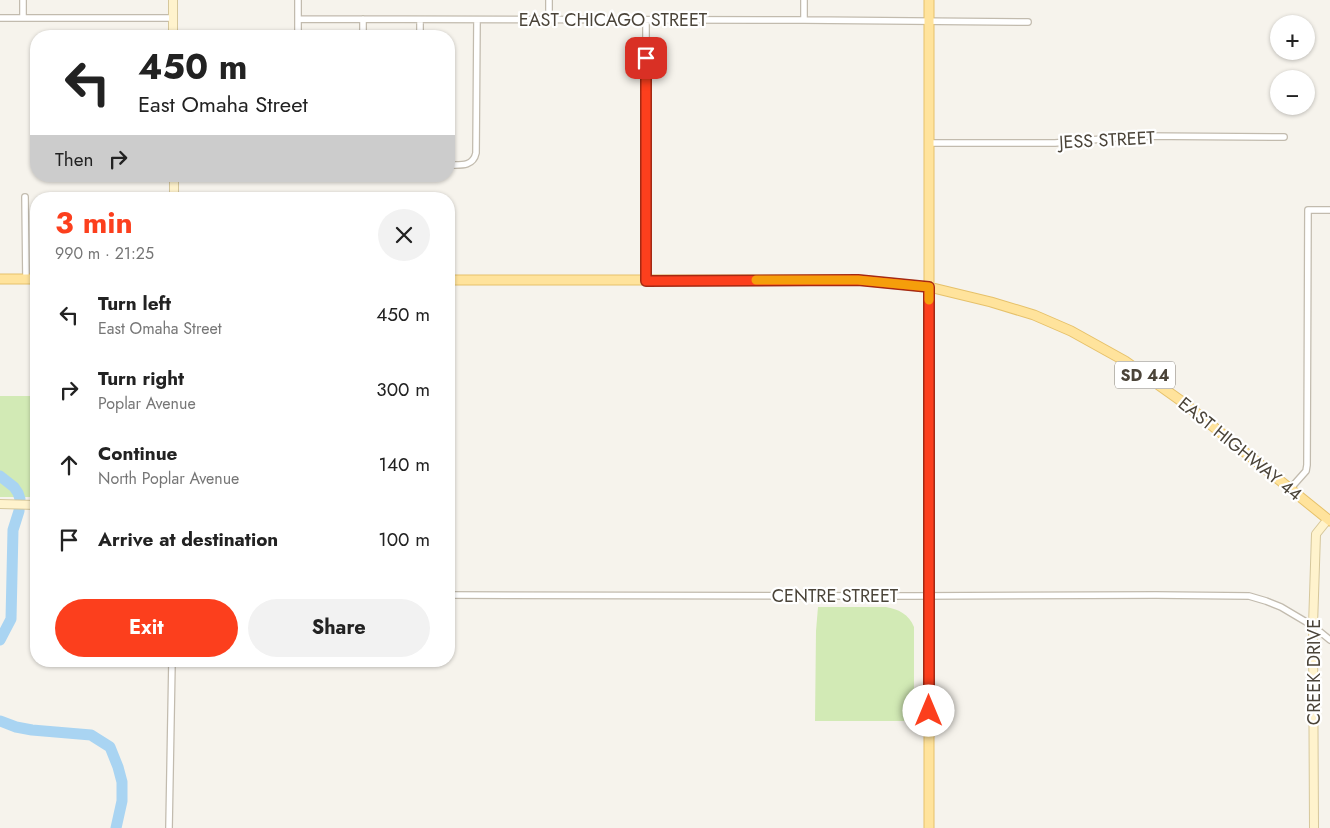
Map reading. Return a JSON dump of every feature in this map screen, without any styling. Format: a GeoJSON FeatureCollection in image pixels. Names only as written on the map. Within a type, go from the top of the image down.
{"type":"FeatureCollection","features":[{"type":"Feature","properties":{"kind":"main road"},"geometry":{"type":"LineString","coordinates":[[929,0],[929,828]]}},
{"type":"Feature","properties":{"kind":"main road"},"geometry":{"type":"LineString","coordinates":[[0,279],[30,279]]}},
{"type":"Feature","properties":{"kind":"main road","name":"SD 44"},"geometry":{"type":"LineString","coordinates":[[455,280],[858,280],[929,287]]}},
{"type":"Feature","properties":{"kind":"main road","name":"EAST HIGHWAY 44"},"geometry":{"type":"LineString","coordinates":[[929,287],[1034,315],[1071,331],[1107,350],[1161,386],[1329,520]]}},
{"type":"Feature","properties":{"kind":"street"},"geometry":{"type":"LineString","coordinates":[[23,0],[23,18]]}},
{"type":"Feature","properties":{"kind":"street"},"geometry":{"type":"LineString","coordinates":[[173,0],[173,30]]}},
{"type":"Feature","properties":{"kind":"street"},"geometry":{"type":"LineString","coordinates":[[298,0],[298,30]]}},
{"type":"Feature","properties":{"kind":"street"},"geometry":{"type":"LineString","coordinates":[[549,0],[549,20]]}},
{"type":"Feature","properties":{"kind":"street"},"geometry":{"type":"LineString","coordinates":[[804,0],[804,20]]}},
{"type":"Feature","properties":{"kind":"street"},"geometry":{"type":"LineString","coordinates":[[0,18],[173,18]]}},
{"type":"Feature","properties":{"kind":"street","name":"EAST CHICAGO STREET"},"geometry":{"type":"LineString","coordinates":[[298,19],[929,20],[1028,22]]}},
{"type":"Feature","properties":{"kind":"street"},"geometry":{"type":"LineString","coordinates":[[363,19],[363,30]]}},
{"type":"Feature","properties":{"kind":"street"},"geometry":{"type":"LineString","coordinates":[[420,20],[420,30]]}},
{"type":"Feature","properties":{"kind":"street"},"geometry":{"type":"LineString","coordinates":[[455,165],[468,164],[474,160],[476,153],[477,20]]}},
{"type":"Feature","properties":{"kind":"street"},"geometry":{"type":"LineString","coordinates":[[646,20],[646,281]]}},
{"type":"Feature","properties":{"kind":"street","name":"JESS STREET"},"geometry":{"type":"LineString","coordinates":[[929,143],[1054,143],[1138,136],[1284,137]]}},
{"type":"Feature","properties":{"kind":"street"},"geometry":{"type":"LineString","coordinates":[[25,197],[26,279]]}},
{"type":"Feature","properties":{"kind":"street"},"geometry":{"type":"LineString","coordinates":[[1290,489],[1308,465],[1308,210],[1330,210]]}},
{"type":"Feature","properties":{"kind":"street"},"geometry":{"type":"LineString","coordinates":[[0,504],[30,504]]}},
{"type":"Feature","properties":{"kind":"street","name":"CREEK DRIVE"},"geometry":{"type":"LineString","coordinates":[[1314,828],[1313,626],[1316,534],[1329,520]]}},
{"type":"Feature","properties":{"kind":"street","name":"CENTRE STREET"},"geometry":{"type":"LineString","coordinates":[[455,595],[1249,596],[1281,607],[1313,626],[1330,640]]}},
{"type":"Feature","properties":{"kind":"street"},"geometry":{"type":"LineString","coordinates":[[169,828],[172,667]]}},
{"type":"Feature","properties":{"kind":"green space"},"geometry":{"type":"Polygon","coordinates":[[[0,396],[30,396],[30,497],[0,497],[0,396]]]}},
{"type":"Feature","properties":{"kind":"green space"},"geometry":{"type":"Polygon","coordinates":[[[818,607],[886,607],[906,615],[912,622],[914,627],[914,721],[815,721],[818,607]]]}},
{"type":"Feature","properties":{"kind":"waterway"},"geometry":{"type":"LineString","coordinates":[[0,476],[14,487],[20,499],[19,511],[13,530],[11,619],[0,640]]}},
{"type":"Feature","properties":{"kind":"waterway"},"geometry":{"type":"LineString","coordinates":[[0,721],[32,730],[91,735],[110,747],[122,782],[122,801],[116,828]]}},
{"type":"Feature","properties":{"kind":"slow traffic"},"geometry":{"type":"LineString","coordinates":[[756,280],[858,280],[898,283],[929,287],[929,300]]}},
{"type":"Feature","properties":{"kind":"route"},"geometry":{"type":"LineString","coordinates":[[646,58],[646,281],[858,280],[929,287],[929,711]]}}]}
